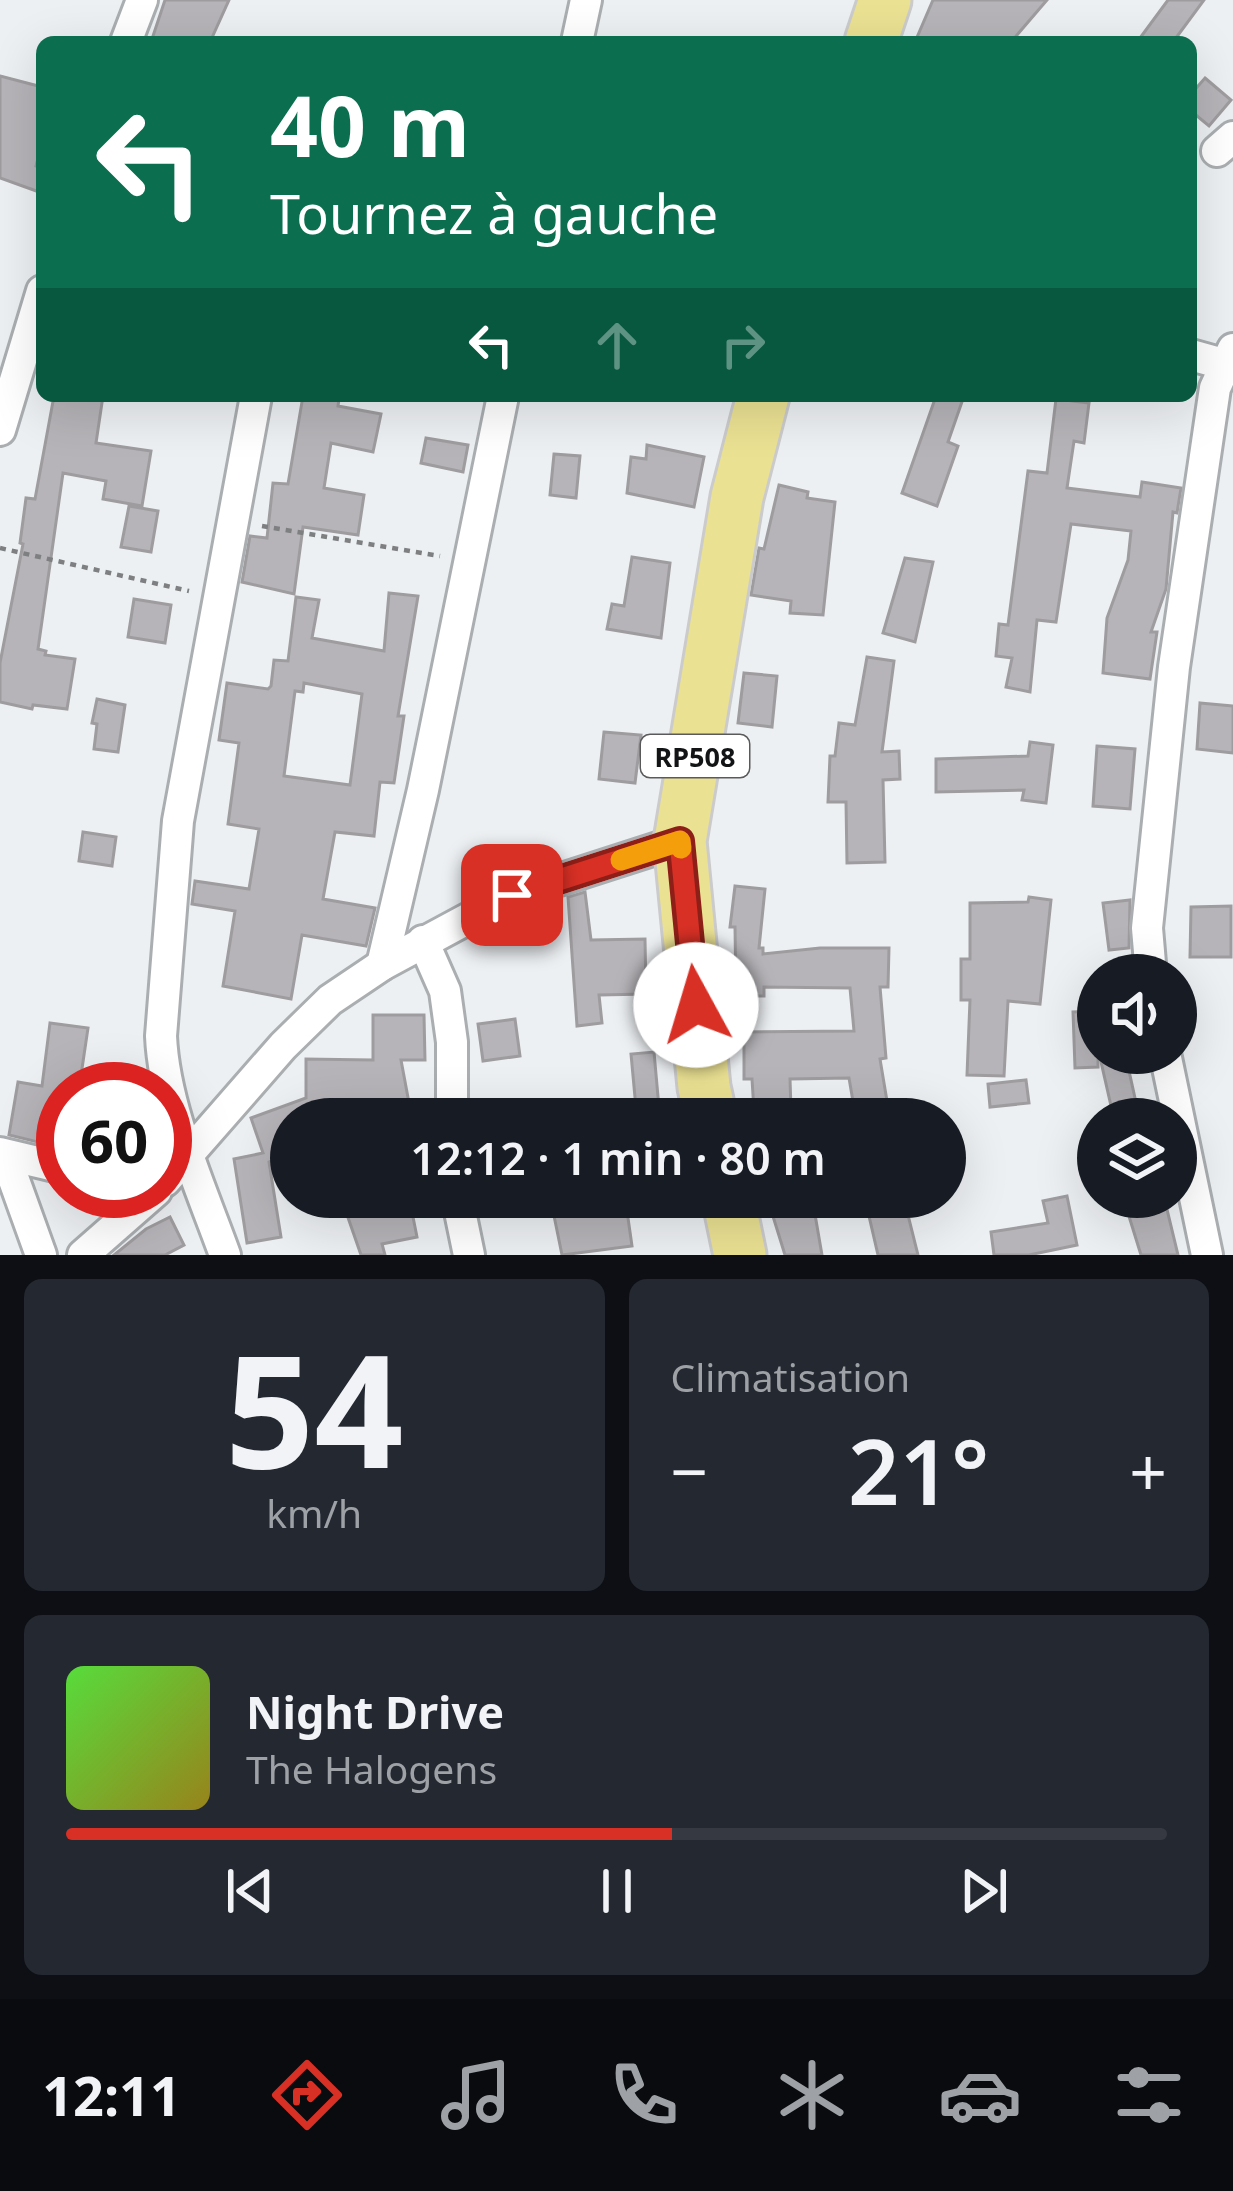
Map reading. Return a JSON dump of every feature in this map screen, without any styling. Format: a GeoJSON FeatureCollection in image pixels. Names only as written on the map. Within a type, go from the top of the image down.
{"type":"FeatureCollection","features":[{"type":"Feature","properties":{"kind":"main road"},"geometry":{"type":"LineString","coordinates":[[873,36],[885,0]]}},
{"type":"Feature","properties":{"kind":"main road","name":"RP508"},"geometry":{"type":"LineString","coordinates":[[706,1098],[680,841],[737,496],[762,402]]}},
{"type":"Feature","properties":{"kind":"main road"},"geometry":{"type":"LineString","coordinates":[[732,1218],[740,1255]]}},
{"type":"Feature","properties":{"kind":"street"},"geometry":{"type":"LineString","coordinates":[[128,36],[142,0]]}},
{"type":"Feature","properties":{"kind":"street"},"geometry":{"type":"LineString","coordinates":[[579,36],[586,0]]}},
{"type":"Feature","properties":{"kind":"street"},"geometry":{"type":"LineString","coordinates":[[0,430],[36,311]]}},
{"type":"Feature","properties":{"kind":"street"},"geometry":{"type":"LineString","coordinates":[[1149,954],[1147,928],[1174,667],[1215,388],[1228,357],[1197,355]]}},
{"type":"Feature","properties":{"kind":"street"},"geometry":{"type":"LineString","coordinates":[[163,1062],[178,821],[255,402]]}},
{"type":"Feature","properties":{"kind":"street"},"geometry":{"type":"LineString","coordinates":[[382,965],[502,402]]}},
{"type":"Feature","properties":{"kind":"street"},"geometry":{"type":"LineString","coordinates":[[192,1151],[330,1000],[382,965],[512,895],[680,841]]}},
{"type":"Feature","properties":{"kind":"street"},"geometry":{"type":"LineString","coordinates":[[424,941],[445,991],[452,1042],[452,1098]]}},
{"type":"Feature","properties":{"kind":"street"},"geometry":{"type":"LineString","coordinates":[[1170,1074],[1207,1255]]}},
{"type":"Feature","properties":{"kind":"street"},"geometry":{"type":"LineString","coordinates":[[3,1154],[36,1162]]}},
{"type":"Feature","properties":{"kind":"street"},"geometry":{"type":"LineString","coordinates":[[3,1154],[41,1255]]}},
{"type":"Feature","properties":{"kind":"street"},"geometry":{"type":"LineString","coordinates":[[192,1162],[225,1255]]}},
{"type":"Feature","properties":{"kind":"street"},"geometry":{"type":"LineString","coordinates":[[83,1255],[125,1218]]}},
{"type":"Feature","properties":{"kind":"street"},"geometry":{"type":"LineString","coordinates":[[462,1218],[469,1255]]}},
{"type":"Feature","properties":{"kind":"path"},"geometry":{"type":"LineString","coordinates":[[232,520],[469,562]]}},
{"type":"Feature","properties":{"kind":"path"},"geometry":{"type":"LineString","coordinates":[[0,548],[218,597]]}},
{"type":"Feature","properties":{"kind":"building"},"geometry":{"type":"Polygon","coordinates":[[[165,0],[229,0],[213,36],[153,36],[165,0]]]}},
{"type":"Feature","properties":{"kind":"building"},"geometry":{"type":"Polygon","coordinates":[[[933,0],[1047,0],[1016,36],[918,36],[933,0]]]}},
{"type":"Feature","properties":{"kind":"building"},"geometry":{"type":"Polygon","coordinates":[[[1168,0],[1204,0],[1177,36],[1141,36],[1168,0]]]}},
{"type":"Feature","properties":{"kind":"building"},"geometry":{"type":"Polygon","coordinates":[[[0,76],[36,85],[36,191],[0,178],[0,76]]]}},
{"type":"Feature","properties":{"kind":"building"},"geometry":{"type":"Polygon","coordinates":[[[1205,78],[1231,100],[1209,126],[1197,116],[1197,87],[1205,78]]]}},
{"type":"Feature","properties":{"kind":"building"},"geometry":{"type":"Polygon","coordinates":[[[53,402],[102,402],[96,443],[151,451],[142,506],[103,499],[106,481],[63,473],[38,649],[46,651],[45,655],[75,659],[67,709],[33,705],[32,709],[0,702],[0,663],[23,544],[26,498],[35,499],[53,402]]]}},
{"type":"Feature","properties":{"kind":"building"},"geometry":{"type":"Polygon","coordinates":[[[302,402],[339,402],[338,406],[381,414],[373,452],[331,443],[324,488],[364,495],[358,535],[303,527],[294,594],[242,582],[250,536],[267,538],[273,483],[288,484],[302,402]]]}},
{"type":"Feature","properties":{"kind":"building"},"geometry":{"type":"Polygon","coordinates":[[[934,402],[962,402],[948,442],[958,446],[937,506],[902,493],[934,402]]]}},
{"type":"Feature","properties":{"kind":"building"},"geometry":{"type":"Polygon","coordinates":[[[1056,402],[1081,402],[1089,403],[1084,443],[1074,441],[1067,488],[1140,497],[1142,482],[1181,488],[1177,513],[1173,512],[1166,589],[1151,632],[1157,632],[1150,679],[1103,673],[1107,618],[1128,560],[1131,531],[1071,524],[1056,622],[1037,620],[1030,692],[1006,687],[1012,658],[996,656],[999,624],[1008,625],[1028,471],[1047,473],[1056,402]]]}},
{"type":"Feature","properties":{"kind":"building"},"geometry":{"type":"Polygon","coordinates":[[[426,438],[468,445],[463,472],[421,463],[426,438]]]}},
{"type":"Feature","properties":{"kind":"building"},"geometry":{"type":"Polygon","coordinates":[[[647,445],[704,457],[694,507],[627,493],[631,457],[646,459],[647,445]]]}},
{"type":"Feature","properties":{"kind":"building"},"geometry":{"type":"Polygon","coordinates":[[[554,454],[580,456],[576,498],[550,495],[554,454]]]}},
{"type":"Feature","properties":{"kind":"building"},"geometry":{"type":"Polygon","coordinates":[[[779,485],[808,492],[807,498],[835,502],[823,615],[790,613],[791,601],[751,595],[759,548],[764,549],[779,485]]]}},
{"type":"Feature","properties":{"kind":"building"},"geometry":{"type":"Polygon","coordinates":[[[129,506],[158,511],[151,552],[121,547],[129,506]]]}},
{"type":"Feature","properties":{"kind":"building"},"geometry":{"type":"Polygon","coordinates":[[[632,557],[670,563],[661,638],[607,629],[612,604],[624,606],[632,557]]]}},
{"type":"Feature","properties":{"kind":"building"},"geometry":{"type":"Polygon","coordinates":[[[905,558],[933,562],[915,642],[883,633],[905,558]]]}},
{"type":"Feature","properties":{"kind":"building"},"geometry":{"type":"Polygon","coordinates":[[[389,593],[418,596],[398,716],[404,716],[394,783],[380,782],[374,836],[335,832],[323,899],[375,908],[366,946],[302,935],[291,999],[223,986],[235,911],[192,904],[195,881],[249,889],[259,829],[228,824],[239,743],[219,740],[227,683],[271,686],[274,660],[288,661],[296,597],[319,600],[312,638],[384,651],[389,593]],[[304,683],[303,692],[295,691],[284,776],[350,785],[362,694],[304,683]]]}},
{"type":"Feature","properties":{"kind":"building"},"geometry":{"type":"Polygon","coordinates":[[[134,599],[171,605],[165,643],[128,637],[134,599]]]}},
{"type":"Feature","properties":{"kind":"building"},"geometry":{"type":"Polygon","coordinates":[[[867,657],[894,661],[882,752],[899,751],[900,779],[883,780],[885,862],[847,863],[846,802],[828,802],[830,756],[835,756],[839,723],[855,725],[867,657]]]}},
{"type":"Feature","properties":{"kind":"building"},"geometry":{"type":"Polygon","coordinates":[[[744,673],[777,676],[772,727],[738,723],[744,673]]]}},
{"type":"Feature","properties":{"kind":"building"},"geometry":{"type":"Polygon","coordinates":[[[97,699],[125,705],[118,752],[94,749],[97,699]]]}},
{"type":"Feature","properties":{"kind":"building"},"geometry":{"type":"Polygon","coordinates":[[[1200,703],[1233,706],[1233,753],[1197,749],[1200,703]]]}},
{"type":"Feature","properties":{"kind":"building"},"geometry":{"type":"Polygon","coordinates":[[[604,732],[641,735],[635,783],[599,779],[604,732]]]}},
{"type":"Feature","properties":{"kind":"building"},"geometry":{"type":"Polygon","coordinates":[[[1030,742],[1053,745],[1046,803],[1022,800],[1024,790],[936,792],[936,759],[1028,756],[1030,742]]]}},
{"type":"Feature","properties":{"kind":"building"},"geometry":{"type":"Polygon","coordinates":[[[1097,746],[1135,749],[1130,809],[1093,806],[1097,746]]]}},
{"type":"Feature","properties":{"kind":"building"},"geometry":{"type":"Polygon","coordinates":[[[83,832],[116,837],[112,866],[79,861],[83,832]]]}},
{"type":"Feature","properties":{"kind":"building"},"geometry":{"type":"Polygon","coordinates":[[[735,886],[765,889],[759,948],[763,954],[889,948],[888,987],[880,987],[886,1058],[880,1059],[886,1098],[852,1098],[849,1078],[790,1079],[791,1098],[753,1098],[752,1079],[744,1079],[744,1032],[854,1031],[850,988],[764,987],[764,996],[736,996],[735,927],[730,927],[735,886]]]}},
{"type":"Feature","properties":{"kind":"building"},"geometry":{"type":"Polygon","coordinates":[[[585,892],[591,940],[645,939],[646,994],[599,995],[602,1023],[577,1026],[568,897],[585,892]]]}},
{"type":"Feature","properties":{"kind":"building"},"geometry":{"type":"Polygon","coordinates":[[[1029,897],[1051,900],[1040,1004],[1008,1001],[1004,1076],[967,1075],[970,1000],[961,1000],[961,959],[970,959],[970,903],[1028,902],[1029,897]]]}},
{"type":"Feature","properties":{"kind":"building"},"geometry":{"type":"Polygon","coordinates":[[[1130,900],[1129,948],[1109,950],[1103,903],[1130,900]]]}},
{"type":"Feature","properties":{"kind":"building"},"geometry":{"type":"Polygon","coordinates":[[[1231,906],[1231,957],[1190,954],[1191,907],[1231,906]]]}},
{"type":"Feature","properties":{"kind":"building"},"geometry":{"type":"Polygon","coordinates":[[[1073,1012],[1077,1012],[1077,1068],[1075,1068],[1073,1012]]]}},
{"type":"Feature","properties":{"kind":"building"},"geometry":{"type":"Polygon","coordinates":[[[373,1015],[424,1015],[425,1060],[401,1060],[408,1098],[306,1098],[306,1059],[373,1060],[373,1015]]]}},
{"type":"Feature","properties":{"kind":"building"},"geometry":{"type":"Polygon","coordinates":[[[515,1019],[520,1056],[483,1061],[478,1024],[515,1019]]]}},
{"type":"Feature","properties":{"kind":"building"},"geometry":{"type":"Polygon","coordinates":[[[50,1023],[88,1028],[83,1062],[45,1062],[50,1023]]]}},
{"type":"Feature","properties":{"kind":"building"},"geometry":{"type":"Polygon","coordinates":[[[654,1052],[658,1098],[635,1098],[631,1054],[654,1052]]]}},
{"type":"Feature","properties":{"kind":"building"},"geometry":{"type":"Polygon","coordinates":[[[1104,1074],[1130,1074],[1135,1098],[1109,1098],[1104,1074]]]}},
{"type":"Feature","properties":{"kind":"building"},"geometry":{"type":"Polygon","coordinates":[[[1026,1080],[1029,1103],[990,1107],[988,1084],[1026,1080]]]}},
{"type":"Feature","properties":{"kind":"building"},"geometry":{"type":"Polygon","coordinates":[[[18,1082],[36,1085],[36,1142],[9,1135],[18,1082]]]}},
{"type":"Feature","properties":{"kind":"building"},"geometry":{"type":"Polygon","coordinates":[[[270,1111],[270,1218],[278,1218],[281,1237],[247,1243],[234,1159],[263,1153],[251,1118],[270,1111]]]}},
{"type":"Feature","properties":{"kind":"building"},"geometry":{"type":"Polygon","coordinates":[[[1067,1196],[1077,1245],[1029,1255],[994,1255],[991,1232],[1048,1223],[1043,1201],[1067,1196]]]}},
{"type":"Feature","properties":{"kind":"building"},"geometry":{"type":"Polygon","coordinates":[[[170,1218],[184,1245],[165,1255],[114,1255],[146,1229],[170,1218]]]}},
{"type":"Feature","properties":{"kind":"building"},"geometry":{"type":"Polygon","coordinates":[[[348,1218],[413,1218],[417,1237],[382,1244],[385,1255],[361,1255],[348,1218]]]}},
{"type":"Feature","properties":{"kind":"building"},"geometry":{"type":"Polygon","coordinates":[[[554,1218],[628,1218],[632,1246],[562,1255],[554,1218]]]}},
{"type":"Feature","properties":{"kind":"building"},"geometry":{"type":"Polygon","coordinates":[[[774,1218],[816,1218],[822,1255],[785,1255],[774,1218]]]}},
{"type":"Feature","properties":{"kind":"building"},"geometry":{"type":"Polygon","coordinates":[[[869,1218],[909,1218],[918,1255],[878,1255],[869,1218]]]}},
{"type":"Feature","properties":{"kind":"building"},"geometry":{"type":"Polygon","coordinates":[[[1130,1218],[1169,1218],[1178,1255],[1141,1255],[1130,1218]]]}},
{"type":"Feature","properties":{"kind":"slow traffic"},"geometry":{"type":"LineString","coordinates":[[621,860],[680,841],[681,848]]}},
{"type":"Feature","properties":{"kind":"route"},"geometry":{"type":"LineString","coordinates":[[512,895],[680,841],[696,1005]]}}]}
